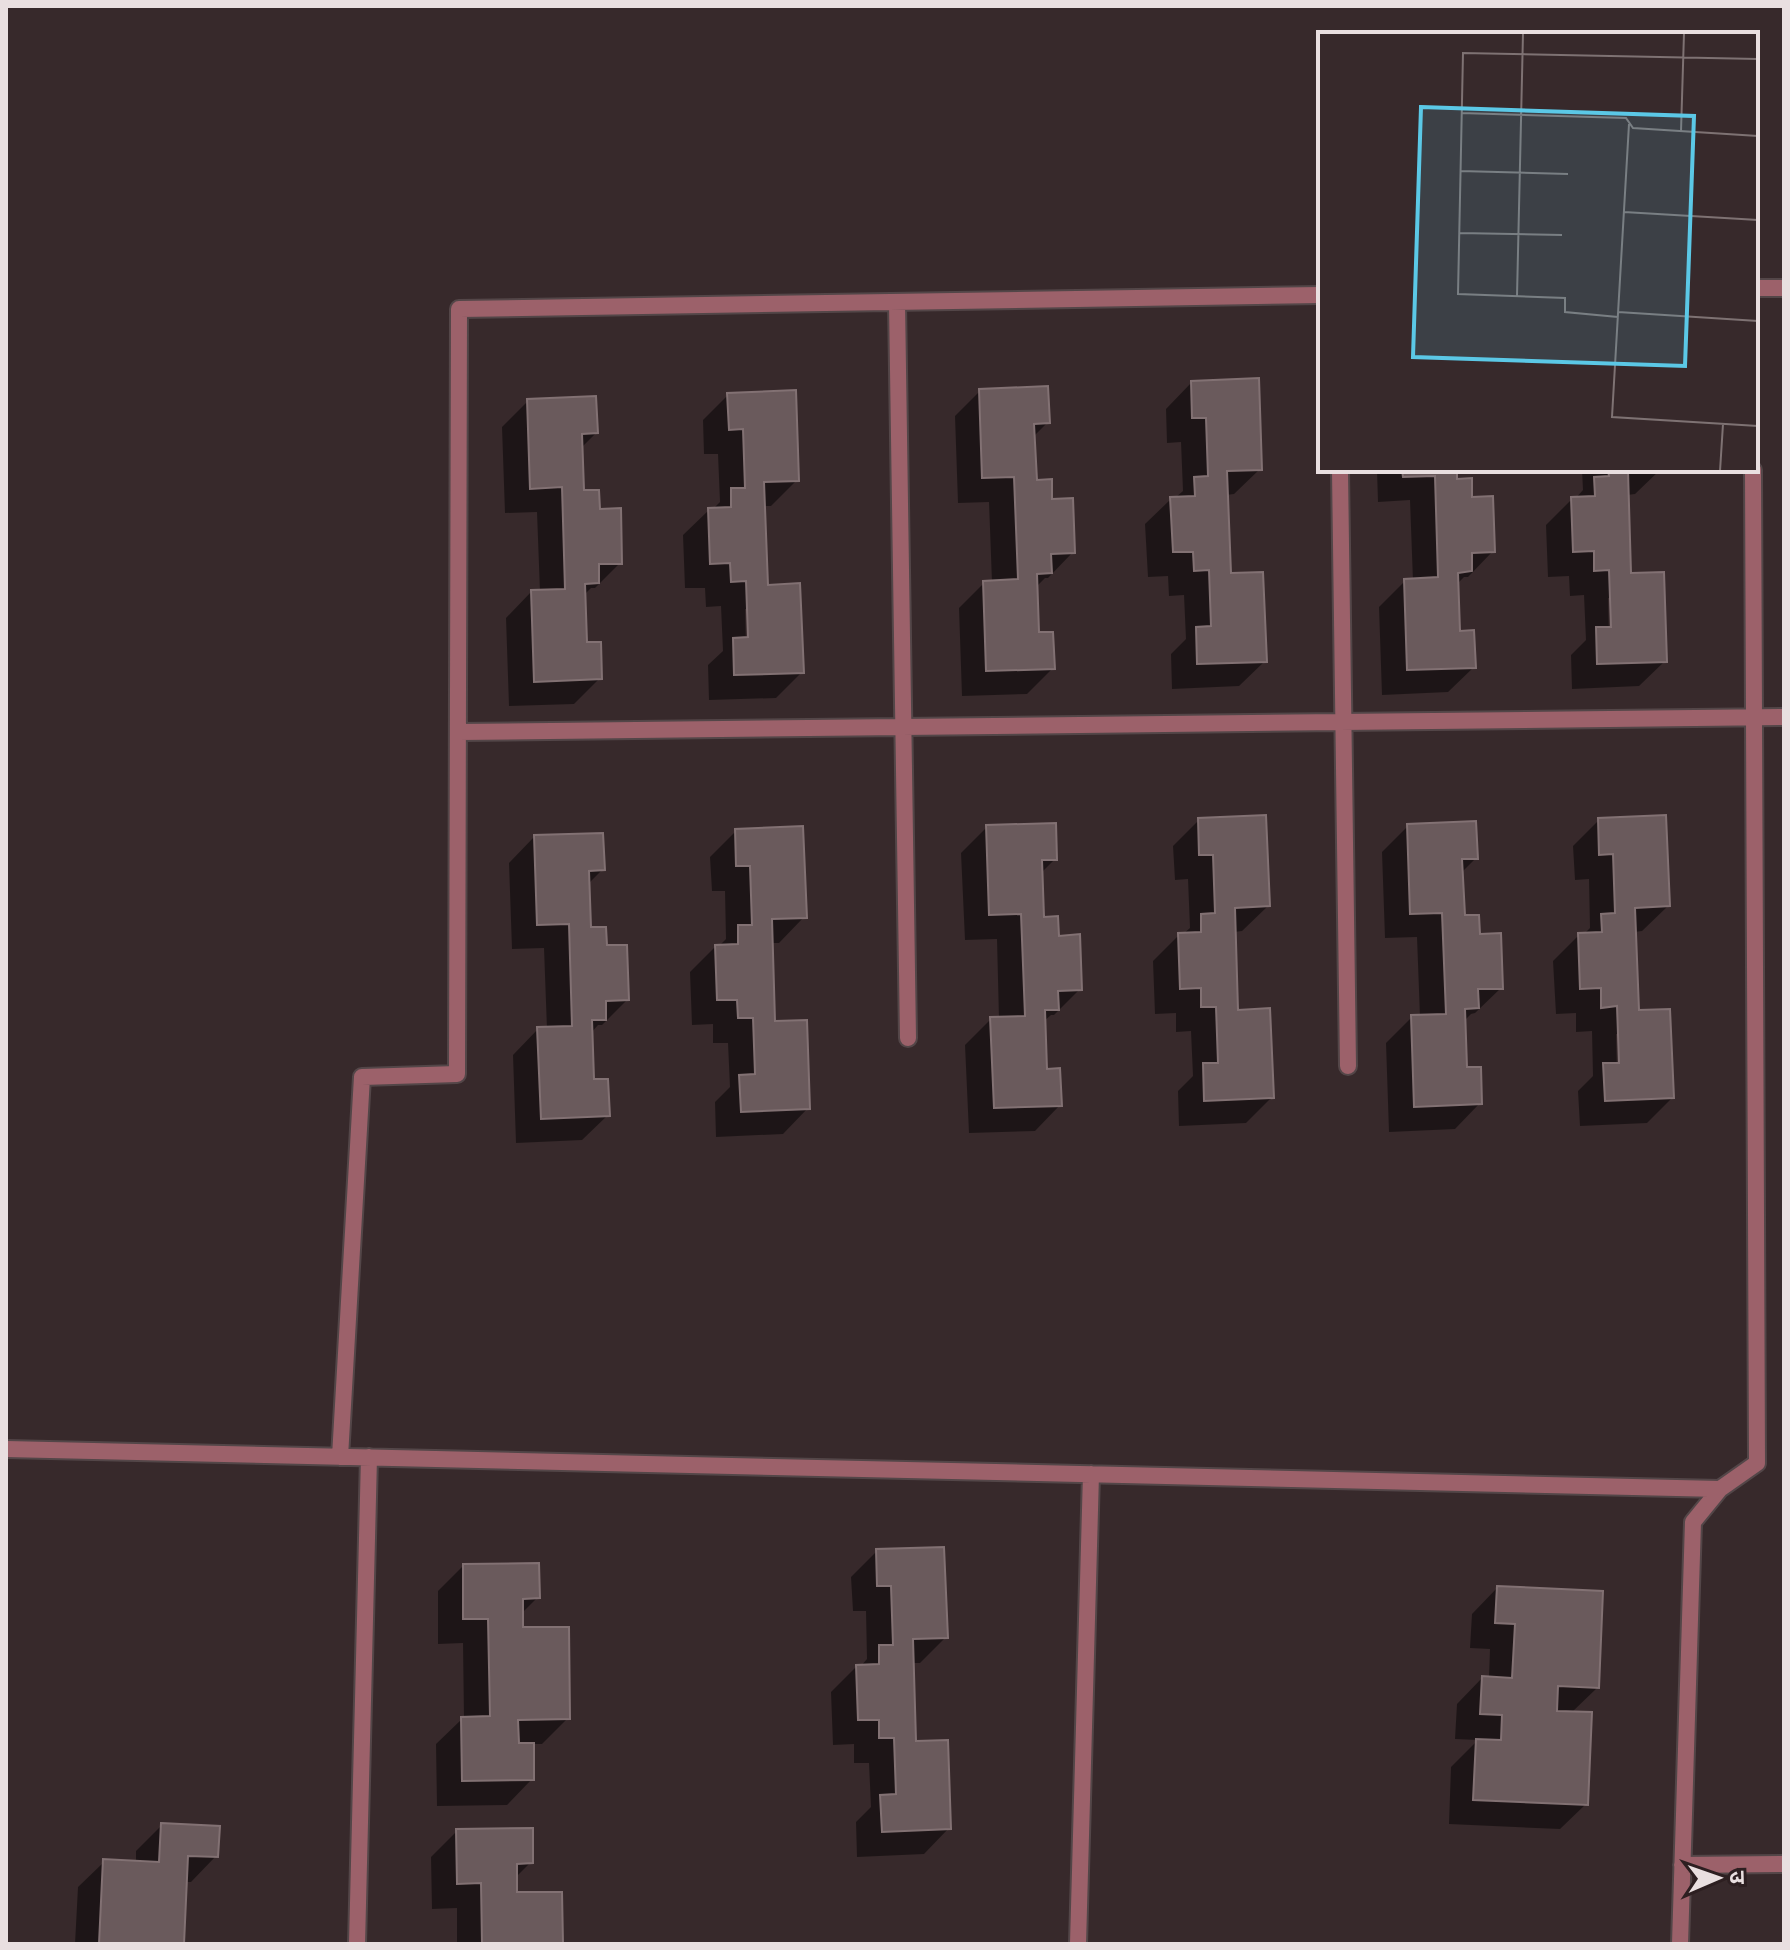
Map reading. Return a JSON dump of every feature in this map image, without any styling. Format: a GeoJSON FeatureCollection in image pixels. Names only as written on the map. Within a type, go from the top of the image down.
{"type":"FeatureCollection","features":[{"type":"Feature","properties":{"kind":"street"},"geometry":{"type":"LineString","coordinates":[[1758,288],[1784,288]]}},
{"type":"Feature","properties":{"kind":"street"},"geometry":{"type":"LineString","coordinates":[[340,1457],[362,1077],[457,1074],[459,309],[1318,295]]}},
{"type":"Feature","properties":{"kind":"street"},"geometry":{"type":"LineString","coordinates":[[897,302],[908,1038]]}},
{"type":"Feature","properties":{"kind":"street"},"geometry":{"type":"LineString","coordinates":[[1340,472],[1348,1066]]}},
{"type":"Feature","properties":{"kind":"street"},"geometry":{"type":"LineString","coordinates":[[1680,1944],[1693,1522],[1720,1489],[1757,1463],[1753,472]]}},
{"type":"Feature","properties":{"kind":"street"},"geometry":{"type":"LineString","coordinates":[[458,732],[1784,717]]}},
{"type":"Feature","properties":{"kind":"street"},"geometry":{"type":"LineString","coordinates":[[6,1449],[1720,1489]]}},
{"type":"Feature","properties":{"kind":"street"},"geometry":{"type":"LineString","coordinates":[[357,1944],[369,1457]]}},
{"type":"Feature","properties":{"kind":"street"},"geometry":{"type":"LineString","coordinates":[[1078,1944],[1091,1474]]}},
{"type":"Feature","properties":{"kind":"street"},"geometry":{"type":"LineString","coordinates":[[1682,1865],[1784,1864]]}},
{"type":"Feature","properties":{"kind":"building"},"geometry":{"type":"Polygon","coordinates":[[[1259,378],[1262,470],[1227,471],[1231,573],[1263,572],[1267,662],[1197,664],[1196,627],[1211,626],[1209,570],[1194,571],[1193,552],[1173,552],[1170,497],[1195,496],[1194,477],[1208,476],[1206,418],[1192,418],[1191,381],[1259,378]]]}},
{"type":"Feature","properties":{"kind":"building"},"geometry":{"type":"Polygon","coordinates":[[[1048,386],[1050,423],[1034,424],[1037,480],[1052,479],[1052,499],[1073,498],[1075,553],[1051,554],[1052,573],[1037,574],[1039,632],[1053,632],[1055,669],[986,671],[983,581],[1018,579],[1014,477],[982,478],[979,389],[1048,386]]]}},
{"type":"Feature","properties":{"kind":"building"},"geometry":{"type":"Polygon","coordinates":[[[796,390],[799,481],[764,482],[768,585],[800,583],[804,673],[734,675],[733,638],[748,637],[746,581],[731,582],[730,563],[710,564],[708,508],[731,507],[731,488],[745,488],[743,429],[729,430],[727,393],[796,390]]]}},
{"type":"Feature","properties":{"kind":"building"},"geometry":{"type":"Polygon","coordinates":[[[596,396],[598,433],[582,434],[584,490],[599,490],[600,509],[621,508],[622,564],[599,564],[599,583],[585,584],[587,642],[601,642],[602,679],[534,682],[531,590],[565,589],[562,487],[530,489],[527,399],[596,396]]]}},
{"type":"Feature","properties":{"kind":"building"},"geometry":{"type":"Polygon","coordinates":[[[1402,472],[1457,472],[1457,479],[1472,478],[1472,497],[1493,496],[1495,552],[1472,553],[1472,571],[1458,573],[1460,631],[1474,630],[1476,668],[1407,670],[1404,579],[1438,577],[1435,476],[1403,477],[1402,472]]]}},
{"type":"Feature","properties":{"kind":"building"},"geometry":{"type":"Polygon","coordinates":[[[1608,472],[1628,472],[1631,573],[1664,572],[1667,662],[1597,664],[1596,627],[1611,627],[1609,570],[1594,571],[1594,551],[1573,552],[1571,497],[1595,496],[1594,477],[1609,476],[1608,472]]]}},
{"type":"Feature","properties":{"kind":"building"},"geometry":{"type":"Polygon","coordinates":[[[1266,815],[1270,906],[1235,908],[1238,1010],[1270,1008],[1274,1098],[1204,1101],[1203,1063],[1218,1063],[1216,1007],[1201,1007],[1201,988],[1180,989],[1178,933],[1201,932],[1201,914],[1215,913],[1213,855],[1199,855],[1198,818],[1266,815]]]}},
{"type":"Feature","properties":{"kind":"building"},"geometry":{"type":"Polygon","coordinates":[[[1666,815],[1670,906],[1635,908],[1639,1010],[1670,1009],[1674,1098],[1605,1101],[1603,1063],[1619,1063],[1617,1006],[1601,1008],[1601,988],[1580,989],[1578,933],[1602,932],[1601,914],[1615,913],[1613,854],[1599,855],[1598,818],[1666,815]]]}},
{"type":"Feature","properties":{"kind":"building"},"geometry":{"type":"Polygon","coordinates":[[[1476,821],[1478,859],[1462,859],[1465,915],[1479,915],[1480,934],[1501,933],[1503,989],[1478,989],[1479,1008],[1465,1009],[1467,1067],[1481,1067],[1482,1104],[1414,1107],[1411,1015],[1446,1014],[1442,913],[1410,914],[1407,824],[1476,821]]]}},
{"type":"Feature","properties":{"kind":"building"},"geometry":{"type":"Polygon","coordinates":[[[1056,823],[1057,860],[1042,860],[1044,917],[1058,916],[1059,936],[1080,934],[1082,990],[1058,991],[1059,1010],[1045,1010],[1047,1069],[1060,1068],[1062,1106],[994,1108],[990,1017],[1025,1016],[1021,914],[989,915],[986,825],[1056,823]]]}},
{"type":"Feature","properties":{"kind":"building"},"geometry":{"type":"Polygon","coordinates":[[[803,826],[807,918],[772,919],[775,1021],[807,1020],[810,1109],[741,1112],[739,1075],[755,1074],[753,1018],[738,1018],[737,1000],[717,1000],[715,945],[738,944],[738,925],[752,925],[750,866],[736,866],[735,829],[803,826]]]}},
{"type":"Feature","properties":{"kind":"building"},"geometry":{"type":"Polygon","coordinates":[[[603,833],[605,870],[589,871],[591,927],[606,927],[607,945],[627,945],[629,1000],[606,1001],[606,1020],[592,1020],[594,1079],[608,1079],[610,1116],[541,1119],[537,1027],[572,1026],[569,924],[537,925],[534,835],[603,833]]]}},
{"type":"Feature","properties":{"kind":"building"},"geometry":{"type":"Polygon","coordinates":[[[944,1547],[948,1638],[913,1639],[916,1741],[948,1740],[951,1829],[882,1832],[880,1795],[896,1794],[894,1738],[879,1738],[879,1720],[858,1720],[856,1665],[879,1664],[879,1645],[893,1645],[891,1586],[877,1586],[876,1549],[944,1547]]]}},
{"type":"Feature","properties":{"kind":"building"},"geometry":{"type":"Polygon","coordinates":[[[539,1563],[540,1598],[523,1599],[523,1627],[569,1627],[570,1719],[518,1720],[519,1743],[534,1743],[534,1780],[462,1781],[461,1717],[490,1716],[488,1619],[463,1619],[463,1564],[539,1563]]]}},
{"type":"Feature","properties":{"kind":"building"},"geometry":{"type":"Polygon","coordinates":[[[1497,1586],[1603,1591],[1599,1688],[1558,1686],[1557,1711],[1592,1712],[1588,1805],[1473,1800],[1476,1739],[1501,1740],[1502,1715],[1480,1714],[1482,1676],[1512,1678],[1515,1624],[1495,1623],[1497,1586]]]}},
{"type":"Feature","properties":{"kind":"building"},"geometry":{"type":"Polygon","coordinates":[[[161,1823],[220,1826],[218,1857],[188,1856],[184,1944],[99,1944],[103,1859],[159,1862],[161,1823]]]}},
{"type":"Feature","properties":{"kind":"building"},"geometry":{"type":"Polygon","coordinates":[[[533,1828],[533,1863],[517,1864],[517,1892],[562,1892],[563,1944],[482,1944],[481,1883],[457,1884],[456,1829],[533,1828]]]}}]}
